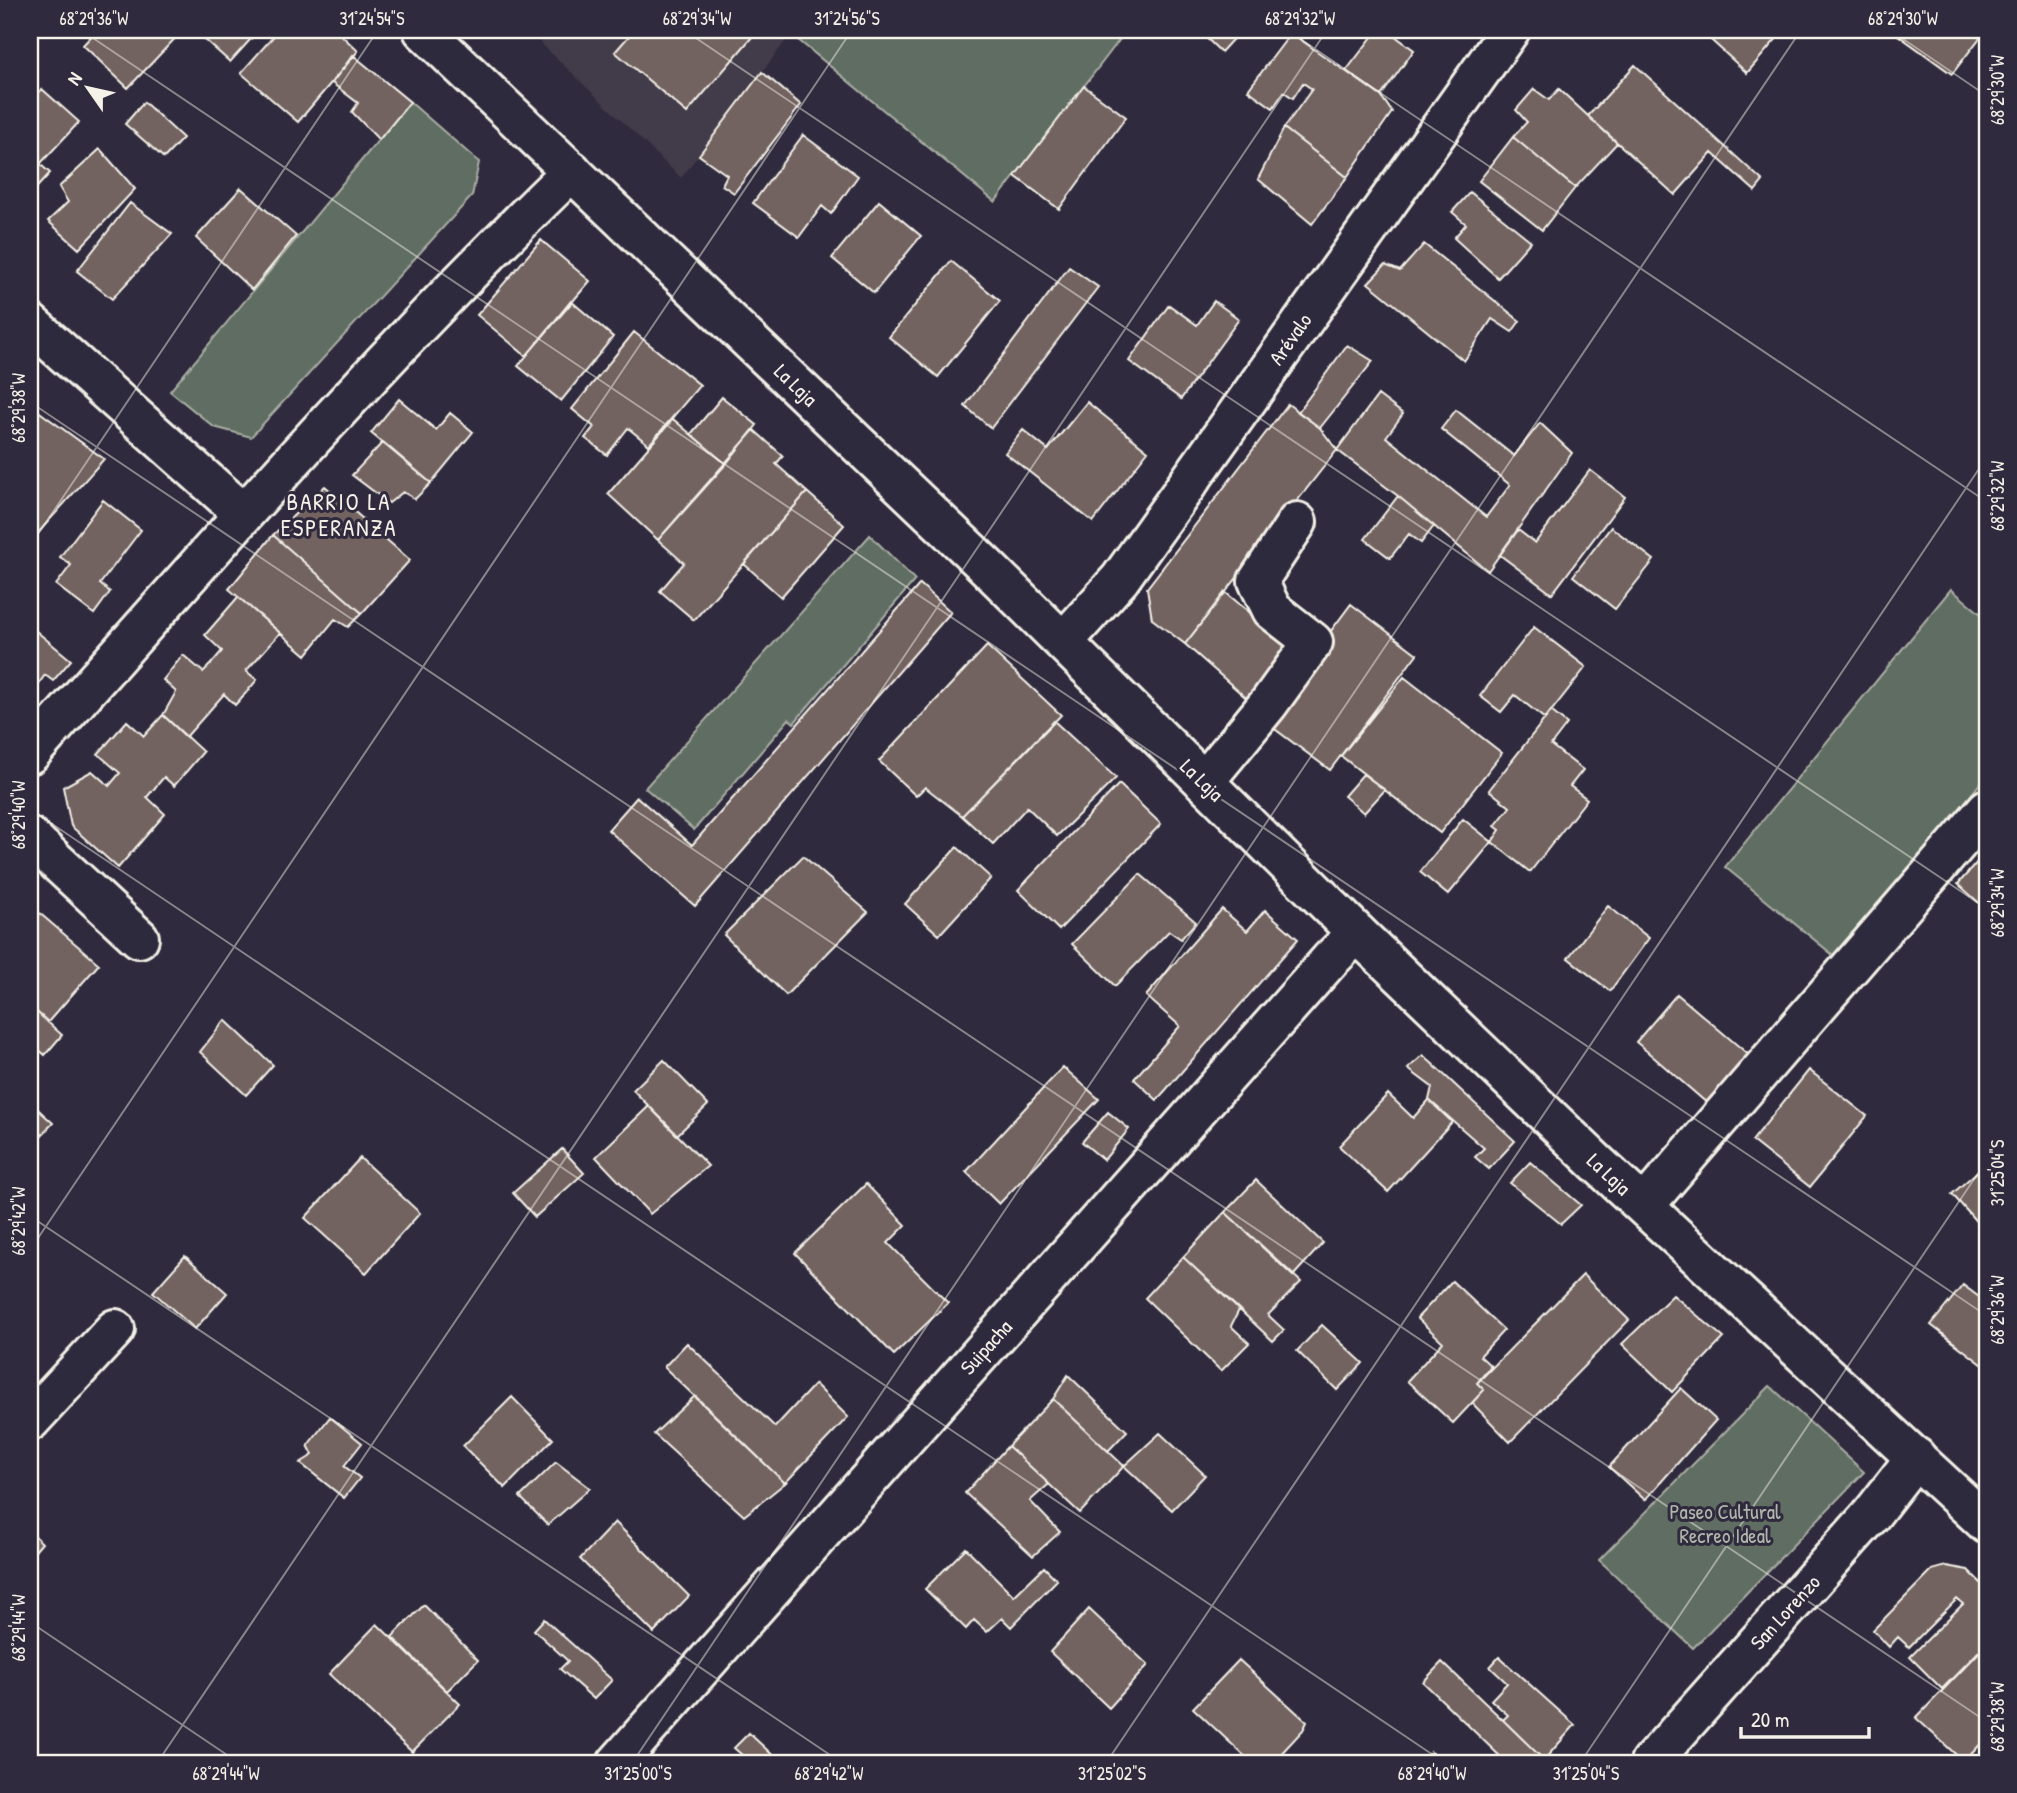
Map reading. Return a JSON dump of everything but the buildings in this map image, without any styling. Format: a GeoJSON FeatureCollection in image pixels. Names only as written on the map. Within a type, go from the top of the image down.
{"type":"FeatureCollection","features":[{"type":"Feature","properties":{"kind":"street","name":"La Laja"},"geometry":{"type":"LineString","coordinates":[[423,30],[1062,640],[1357,933],[1644,1206],[1987,1524]]}},
{"type":"Feature","properties":{"kind":"street","name":"Arévalo"},"geometry":{"type":"LineString","coordinates":[[1062,640],[1120,579],[1510,30]]}},
{"type":"Feature","properties":{"kind":"street"},"geometry":{"type":"LineString","coordinates":[[30,754],[243,513],[505,235],[572,171]]}},
{"type":"Feature","properties":{"kind":"street"},"geometry":{"type":"LineString","coordinates":[[30,323],[243,513]]}},
{"type":"Feature","properties":{"kind":"street"},"geometry":{"type":"LineString","coordinates":[[1204,782],[1269,703],[1313,642],[1272,610],[1258,581],[1297,522]]}},
{"type":"Feature","properties":{"kind":"street"},"geometry":{"type":"LineString","coordinates":[[1644,1206],[1987,809]]}},
{"type":"Feature","properties":{"kind":"street"},"geometry":{"type":"LineString","coordinates":[[30,837],[139,938]]}},
{"type":"Feature","properties":{"kind":"street","name":"Suipacha"},"geometry":{"type":"LineString","coordinates":[[617,1763],[1321,970],[1357,933]]}},
{"type":"Feature","properties":{"kind":"street"},"geometry":{"type":"LineString","coordinates":[[30,1421],[115,1329]]}},
{"type":"Feature","properties":{"kind":"street","name":"San Lorenzo"},"geometry":{"type":"LineString","coordinates":[[1650,1763],[1871,1515],[1916,1457]]}},
{"type":"Feature","properties":{"kind":"shaded area"},"geometry":{"type":"Polygon","coordinates":[[[527,30],[794,30],[681,178],[527,30]]]}},
{"type":"Feature","properties":{"kind":"green space"},"geometry":{"type":"Polygon","coordinates":[[[794,30],[1127,30],[995,202],[791,34],[794,30]]]}},
{"type":"Feature","properties":{"kind":"green space"},"geometry":{"type":"Polygon","coordinates":[[[410,102],[479,162],[472,196],[251,437],[214,427],[170,391],[410,102]]]}},
{"type":"Feature","properties":{"kind":"green space"},"geometry":{"type":"Polygon","coordinates":[[[870,535],[915,580],[794,723],[789,719],[694,830],[645,788],[870,535]]]}},
{"type":"Feature","properties":{"kind":"green space"},"geometry":{"type":"Polygon","coordinates":[[[1951,589],[1987,619],[1987,775],[1838,959],[1725,867],[1951,589]]]}},
{"type":"Feature","properties":{"kind":"green space","name":"Paseo Cultural Recreo Ideal"},"geometry":{"type":"Polygon","coordinates":[[[1770,1386],[1864,1472],[1693,1648],[1599,1560],[1770,1386]]]}},
{"type":"Feature","properties":{"kind":"district","name":"BARRIO LA ESPERANZA"},"geometry":{"type":"Point","coordinates":[339,514]}}]}
